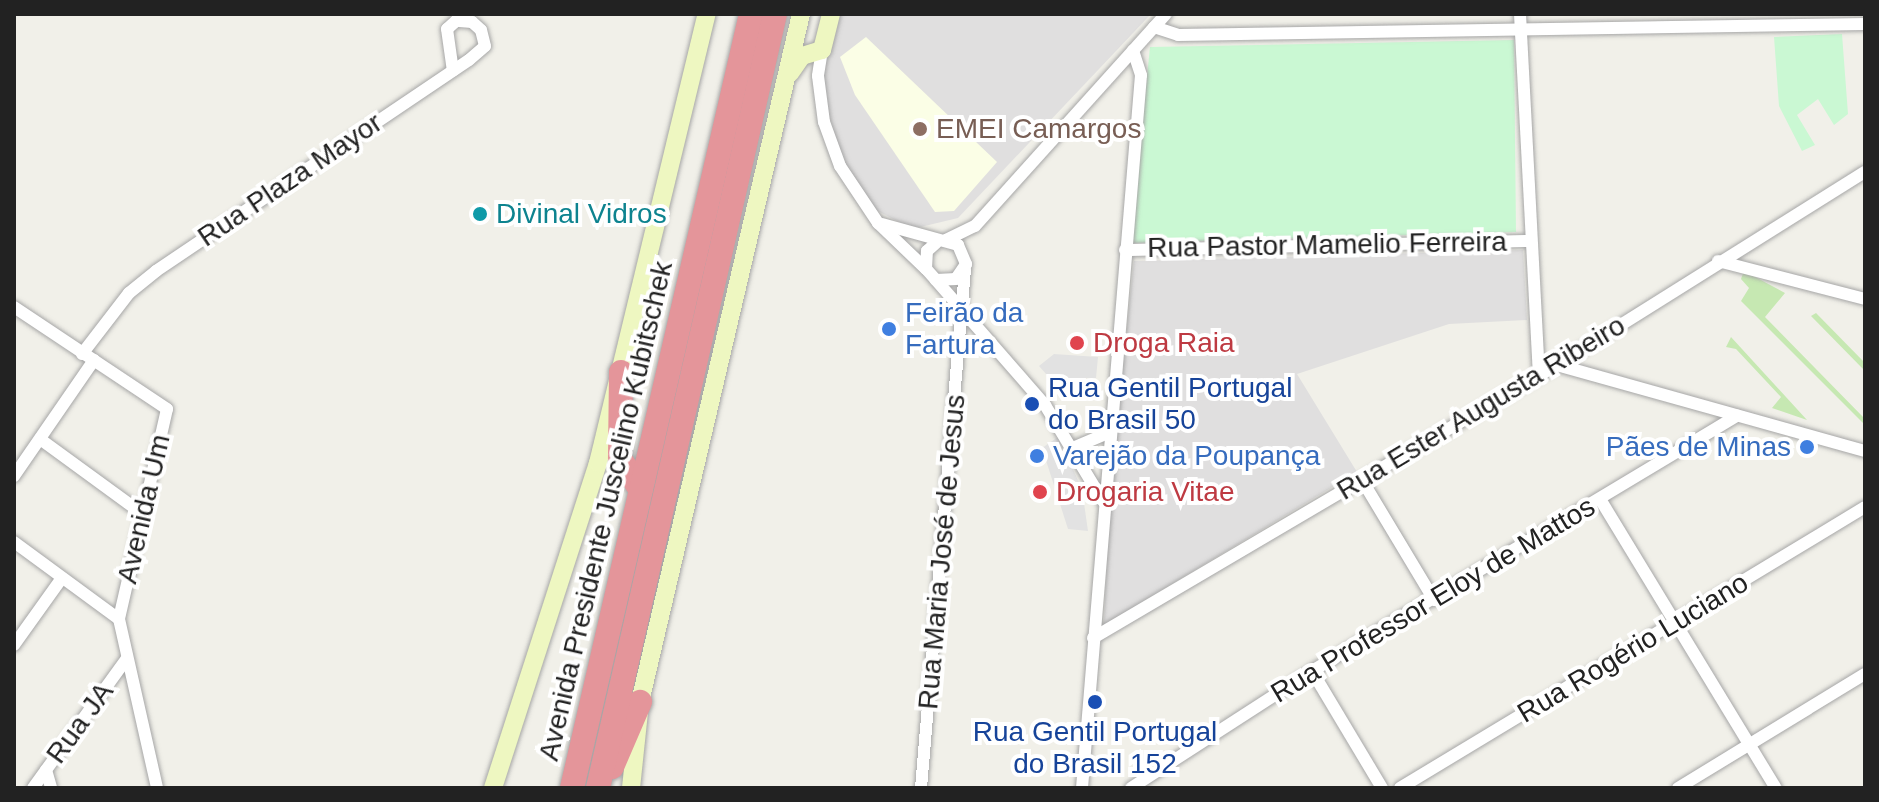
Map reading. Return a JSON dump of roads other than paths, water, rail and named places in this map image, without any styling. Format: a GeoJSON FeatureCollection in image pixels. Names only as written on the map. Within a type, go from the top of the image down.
{"type":"FeatureCollection","features":[{"type":"Feature","properties":{"kind":"highway","name":"Avenida Presidente Juscelino Kubitschek"},"geometry":{"type":"LineString","coordinates":[[572,788],[751,14]]}},
{"type":"Feature","properties":{"kind":"highway","name":"Avenida Presidente Juscelino Kubitschek"},"geometry":{"type":"LineString","coordinates":[[600,788],[775,14]]}},
{"type":"Feature","properties":{"kind":"highway"},"geometry":{"type":"LineString","coordinates":[[621,372],[609,461],[641,490]]}},
{"type":"Feature","properties":{"kind":"highway"},"geometry":{"type":"LineString","coordinates":[[600,788],[640,702]]}},
{"type":"Feature","properties":{"kind":"main road"},"geometry":{"type":"LineString","coordinates":[[621,372],[707,14]]}},
{"type":"Feature","properties":{"kind":"main road"},"geometry":{"type":"LineString","coordinates":[[631,788],[640,702],[801,14]]}},
{"type":"Feature","properties":{"kind":"main road"},"geometry":{"type":"LineString","coordinates":[[785,83],[802,56],[822,50],[831,14]]}},
{"type":"Feature","properties":{"kind":"main road"},"geometry":{"type":"LineString","coordinates":[[493,788],[609,461]]}},
{"type":"Feature","properties":{"kind":"street"},"geometry":{"type":"LineString","coordinates":[[926,269],[927,251],[975,226],[1166,14]]}},
{"type":"Feature","properties":{"kind":"street"},"geometry":{"type":"LineString","coordinates":[[1154,27],[1178,35],[1520,20],[1865,24]]}},
{"type":"Feature","properties":{"kind":"street"},"geometry":{"type":"LineString","coordinates":[[1520,20],[1539,375]]}},
{"type":"Feature","properties":{"kind":"street","name":"Rua Plaza Mayor"},"geometry":{"type":"LineString","coordinates":[[14,476],[129,293],[453,71],[485,46],[481,30],[472,22],[451,24],[444,36],[453,71]]}},
{"type":"Feature","properties":{"kind":"street"},"geometry":{"type":"LineString","coordinates":[[822,50],[818,76],[824,122],[840,166],[878,223],[926,269],[963,316],[1045,405],[1075,447],[1103,501]]}},
{"type":"Feature","properties":{"kind":"street"},"geometry":{"type":"LineString","coordinates":[[1082,788],[1103,501],[1141,75],[1133,50]]}},
{"type":"Feature","properties":{"kind":"street","name":"Rua Ester Augusta Ribeiro"},"geometry":{"type":"LineString","coordinates":[[1093,638],[1557,365],[1718,261],[1865,172]]}},
{"type":"Feature","properties":{"kind":"street"},"geometry":{"type":"LineString","coordinates":[[878,223],[941,242],[965,255]]}},
{"type":"Feature","properties":{"kind":"street"},"geometry":{"type":"LineString","coordinates":[[936,280],[950,282],[965,269],[965,255],[975,226]]}},
{"type":"Feature","properties":{"kind":"street","name":"Rua Pastor Mamelio Ferreira"},"geometry":{"type":"LineString","coordinates":[[1125,250],[1530,241]]}},
{"type":"Feature","properties":{"kind":"street"},"geometry":{"type":"LineString","coordinates":[[1718,261],[1865,299]]}},
{"type":"Feature","properties":{"kind":"street","name":"Rua Maria José de Jesus"},"geometry":{"type":"LineString","coordinates":[[921,788],[965,269]]}},
{"type":"Feature","properties":{"kind":"street","name":"Avenida Um"},"geometry":{"type":"LineString","coordinates":[[15,309],[167,409],[140,512],[119,619],[157,788]]}},
{"type":"Feature","properties":{"kind":"street"},"geometry":{"type":"LineString","coordinates":[[1557,365],[1865,451]]}},
{"type":"Feature","properties":{"kind":"street","name":"Rua Professor Eloy de Mattos"},"geometry":{"type":"LineString","coordinates":[[1131,788],[1312,671],[1737,416]]}},
{"type":"Feature","properties":{"kind":"street"},"geometry":{"type":"LineString","coordinates":[[1075,447],[1111,432]]}},
{"type":"Feature","properties":{"kind":"street"},"geometry":{"type":"LineString","coordinates":[[40,439],[140,512]]}},
{"type":"Feature","properties":{"kind":"street"},"geometry":{"type":"LineString","coordinates":[[1362,480],[1434,600]]}},
{"type":"Feature","properties":{"kind":"street"},"geometry":{"type":"LineString","coordinates":[[1600,499],[1776,788]]}},
{"type":"Feature","properties":{"kind":"street","name":"Rua Rogério Luciano"},"geometry":{"type":"LineString","coordinates":[[1400,788],[1865,507]]}},
{"type":"Feature","properties":{"kind":"street"},"geometry":{"type":"LineString","coordinates":[[14,542],[119,619]]}},
{"type":"Feature","properties":{"kind":"street"},"geometry":{"type":"LineString","coordinates":[[14,645],[62,578]]}},
{"type":"Feature","properties":{"kind":"street","name":"Rua JA"},"geometry":{"type":"LineString","coordinates":[[33,788],[127,658]]}},
{"type":"Feature","properties":{"kind":"street"},"geometry":{"type":"LineString","coordinates":[[1312,671],[1382,788]]}},
{"type":"Feature","properties":{"kind":"street"},"geometry":{"type":"LineString","coordinates":[[1678,788],[1865,674]]}},
{"type":"Feature","properties":{"kind":"street"},"geometry":{"type":"LineString","coordinates":[[46,770],[51,788]]}},
{"type":"Feature","properties":{"kind":"place","name":"EMEI Camargos"},"geometry":{"type":"Point","coordinates":[920,129]}},
{"type":"Feature","properties":{"kind":"place","name":"Divinal Vidros"},"geometry":{"type":"Point","coordinates":[480,214]}},
{"type":"Feature","properties":{"kind":"place","name":"Feirão da Fartura"},"geometry":{"type":"Point","coordinates":[889,329]}},
{"type":"Feature","properties":{"kind":"place","name":"Droga Raia"},"geometry":{"type":"Point","coordinates":[1077,343]}},
{"type":"Feature","properties":{"kind":"place","name":"Rua Gentil Portugal do Brasil 50"},"geometry":{"type":"Point","coordinates":[1032,404]}},
{"type":"Feature","properties":{"kind":"place","name":"Pães de Minas"},"geometry":{"type":"Point","coordinates":[1807,447]}},
{"type":"Feature","properties":{"kind":"place","name":"Varejão da Poupança"},"geometry":{"type":"Point","coordinates":[1037,456]}},
{"type":"Feature","properties":{"kind":"place","name":"Drogaria Vitae"},"geometry":{"type":"Point","coordinates":[1040,492]}},
{"type":"Feature","properties":{"kind":"place","name":"Rua Gentil Portugal do Brasil 152"},"geometry":{"type":"Point","coordinates":[1095,702]}}]}
